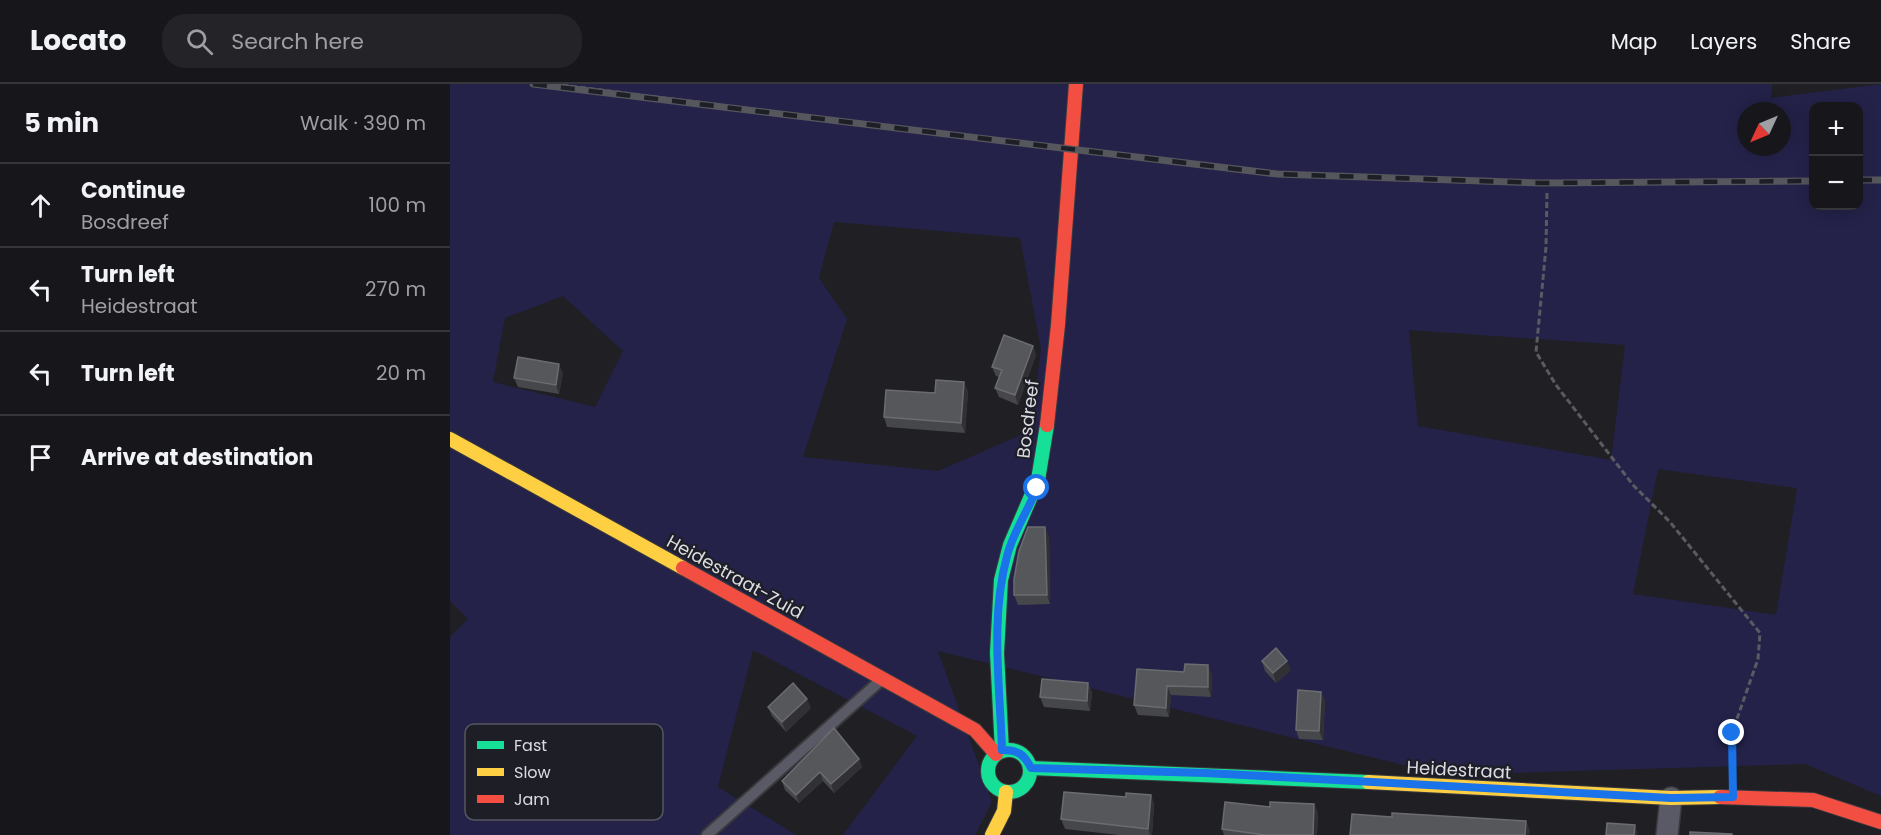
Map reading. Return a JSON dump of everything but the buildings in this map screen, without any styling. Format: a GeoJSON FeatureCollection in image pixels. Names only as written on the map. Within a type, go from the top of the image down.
{"type":"FeatureCollection","features":[{"type":"Feature","properties":{"kind":"street","name":"Bosdreef"},"geometry":{"type":"LineString","coordinates":[[999,752],[999,592],[1007,553],[1030,505],[1041,469],[1076,84]]}},
{"type":"Feature","properties":{"kind":"street","name":"Heidestraat-Zuid"},"geometry":{"type":"LineString","coordinates":[[450,439],[975,730],[999,752]]}},
{"type":"Feature","properties":{"kind":"street"},"geometry":{"type":"LineString","coordinates":[[1015,750],[1025,757],[1031,768],[1030,778],[1024,787],[1016,792],[1005,792],[994,787],[988,776],[989,764],[999,752],[1015,750]]}},
{"type":"Feature","properties":{"kind":"street","name":"Heidestraat"},"geometry":{"type":"LineString","coordinates":[[1031,768],[1205,773],[1671,798],[1733,797],[1814,800],[1846,808],[1881,822]]}},
{"type":"Feature","properties":{"kind":"street"},"geometry":{"type":"LineString","coordinates":[[992,835],[1004,812],[1005,792]]}},
{"type":"Feature","properties":{"kind":"street"},"geometry":{"type":"LineString","coordinates":[[1667,835],[1671,798]]}},
{"type":"Feature","properties":{"kind":"lane"},"geometry":{"type":"LineString","coordinates":[[707,835],[882,679]]}},
{"type":"Feature","properties":{"kind":"path"},"geometry":{"type":"LineString","coordinates":[[553,84],[1071,149]]}},
{"type":"Feature","properties":{"kind":"path"},"geometry":{"type":"LineString","coordinates":[[1546,193],[1546,247],[1536,352],[1556,385],[1633,485],[1670,522],[1760,633],[1758,659],[1732,733],[1733,797]]}},
{"type":"Feature","properties":{"kind":"shaded area"},"geometry":{"type":"Polygon","coordinates":[[[450,84],[1772,84],[1771,98],[1881,84],[1881,796],[1805,764],[1444,775],[938,651],[992,802],[975,835],[843,835],[917,736],[753,650],[718,787],[796,835],[450,835],[450,637],[468,619],[450,601],[450,84]],[[834,222],[819,278],[847,319],[803,457],[938,471],[1030,431],[1041,349],[1020,238],[834,222]],[[563,296],[505,318],[493,382],[595,407],[623,351],[563,296]],[[1409,330],[1418,426],[1611,460],[1625,345],[1409,330]],[[1658,469],[1633,594],[1776,615],[1797,488],[1658,469]]]}},
{"type":"Feature","properties":{"kind":"railway"},"geometry":{"type":"LineString","coordinates":[[533,84],[1277,174],[1541,183],[1809,181]]}},
{"type":"Feature","properties":{"kind":"railway"},"geometry":{"type":"LineString","coordinates":[[1863,180],[1881,180]]}},
{"type":"Feature","properties":{"kind":"traffic: fast"},"geometry":{"type":"LineString","coordinates":[[1002,751],[997,653],[1001,580],[1010,545],[1038,480],[1047,425]]}},
{"type":"Feature","properties":{"kind":"traffic: fast"},"geometry":{"type":"LineString","coordinates":[[1009,750],[1017,751],[1024,756],[1029,763],[1030,771],[1029,779],[1024,786],[1017,791],[1009,792],[1001,791],[994,786],[989,779],[988,771],[989,763],[994,756],[1001,751],[1009,750]]}},
{"type":"Feature","properties":{"kind":"traffic: fast"},"geometry":{"type":"LineString","coordinates":[[1031,768],[1368,782]]}},
{"type":"Feature","properties":{"kind":"traffic: slow"},"geometry":{"type":"LineString","coordinates":[[450,439],[683,568]]}},
{"type":"Feature","properties":{"kind":"traffic: slow"},"geometry":{"type":"LineString","coordinates":[[1368,782],[1671,798],[1720,797]]}},
{"type":"Feature","properties":{"kind":"traffic: slow"},"geometry":{"type":"LineString","coordinates":[[992,835],[1004,811],[1006,792]]}},
{"type":"Feature","properties":{"kind":"traffic: jam"},"geometry":{"type":"LineString","coordinates":[[1047,425],[1058,325],[1076,84]]}},
{"type":"Feature","properties":{"kind":"traffic: jam"},"geometry":{"type":"LineString","coordinates":[[683,568],[975,730],[996,754]]}},
{"type":"Feature","properties":{"kind":"traffic: jam"},"geometry":{"type":"LineString","coordinates":[[1720,797],[1813,800],[1881,822]]}},
{"type":"Feature","properties":{"kind":"route"},"geometry":{"type":"LineString","coordinates":[[1037,488],[1007,553],[999,592],[998,640],[1002,750],[1015,750],[1025,757],[1031,768],[1205,773],[1671,798],[1733,797],[1732,733]]}}]}
